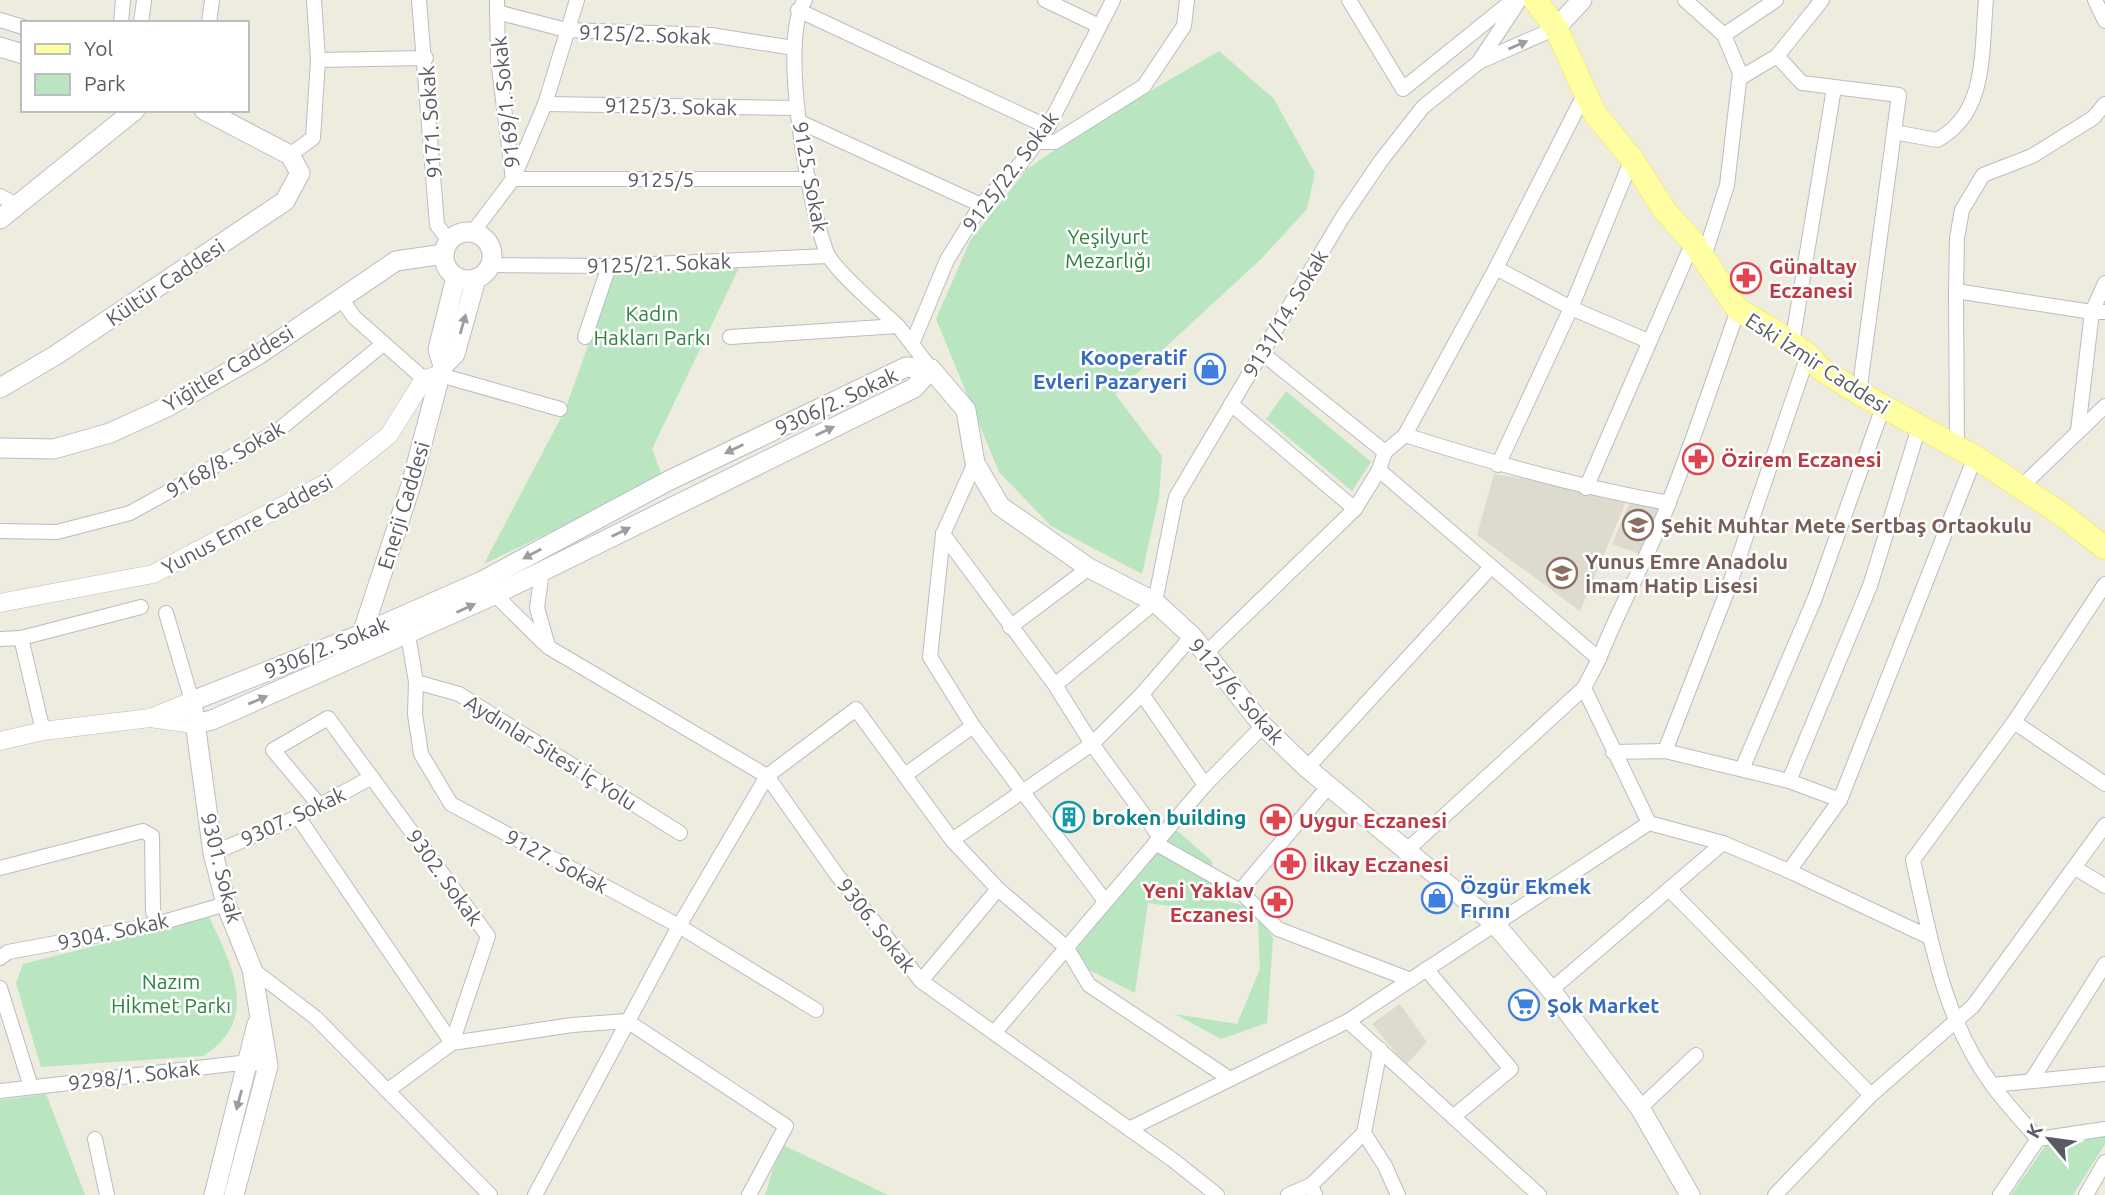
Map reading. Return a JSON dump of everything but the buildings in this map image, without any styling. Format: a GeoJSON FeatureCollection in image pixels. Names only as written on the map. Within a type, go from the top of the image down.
{"type":"FeatureCollection","features":[{"type":"Feature","properties":{"kind":"main road","name":"Eski İzmir Caddesi"},"geometry":{"type":"LineString","coordinates":[[1535,0],[1556,29],[1595,114],[1632,159],[1665,211],[1698,252],[1738,310],[1859,393],[1966,452],[2021,487],[2105,548]]}},
{"type":"Feature","properties":{"kind":"main road"},"geometry":{"type":"LineString","coordinates":[[1556,29],[1582,0]]}},
{"type":"Feature","properties":{"kind":"main road"},"geometry":{"type":"LineString","coordinates":[[0,47],[21,53]]}},
{"type":"Feature","properties":{"kind":"main road"},"geometry":{"type":"LineString","coordinates":[[0,219],[8,200],[132,112]]}},
{"type":"Feature","properties":{"kind":"main road"},"geometry":{"type":"LineString","coordinates":[[208,112],[290,155]]}},
{"type":"Feature","properties":{"kind":"main road","name":"Kültür Caddesi"},"geometry":{"type":"LineString","coordinates":[[0,388],[56,355],[285,201],[300,173],[290,155]]}},
{"type":"Feature","properties":{"kind":"main road"},"geometry":{"type":"LineString","coordinates":[[473,232],[489,245],[483,272],[456,277],[446,267],[446,248],[460,233],[473,232]]}},
{"type":"Feature","properties":{"kind":"main road","name":"Yiğitler Caddesi"},"geometry":{"type":"LineString","coordinates":[[0,448],[54,449],[110,433],[157,412],[258,355],[396,261],[446,248]]}},
{"type":"Feature","properties":{"kind":"main road","name":"Yunus Emre Caddesi"},"geometry":{"type":"LineString","coordinates":[[436,373],[455,354],[483,272]]}},
{"type":"Feature","properties":{"kind":"main road"},"geometry":{"type":"LineString","coordinates":[[436,373],[438,349],[456,277]]}},
{"type":"Feature","properties":{"kind":"main road","name":"9306/2. Sokak"},"geometry":{"type":"LineString","coordinates":[[194,724],[212,720],[408,635],[668,481],[906,368],[931,369]]}},
{"type":"Feature","properties":{"kind":"main road","name":"9125/6. Sokak"},"geometry":{"type":"LineString","coordinates":[[931,369],[966,410],[975,463],[1000,506],[1089,568],[1155,602],[1192,636],[1264,726],[1307,768],[1495,924],[1551,990],[1640,1108],[1690,1195]]}},
{"type":"Feature","properties":{"kind":"main road","name":"9306/2. Sokak"},"geometry":{"type":"LineString","coordinates":[[192,701],[362,634],[542,571],[914,388],[931,369]]}},
{"type":"Feature","properties":{"kind":"main road","name":"Enerji Caddesi"},"geometry":{"type":"LineString","coordinates":[[362,634],[411,485],[436,373]]}},
{"type":"Feature","properties":{"kind":"main road","name":"9301. Sokak"},"geometry":{"type":"LineString","coordinates":[[192,701],[213,853],[226,904],[252,969],[261,1010],[268,1066],[234,1195]]}},
{"type":"Feature","properties":{"kind":"main road","name":"9301. Sokak"},"geometry":{"type":"LineString","coordinates":[[214,1195],[261,1010]]}},
{"type":"Feature","properties":{"kind":"street"},"geometry":{"type":"LineString","coordinates":[[121,21],[124,0]]}},
{"type":"Feature","properties":{"kind":"street"},"geometry":{"type":"LineString","coordinates":[[141,21],[144,0]]}},
{"type":"Feature","properties":{"kind":"street"},"geometry":{"type":"LineString","coordinates":[[209,21],[212,0]]}},
{"type":"Feature","properties":{"kind":"street"},"geometry":{"type":"LineString","coordinates":[[290,155],[313,138],[318,60],[314,0]]}},
{"type":"Feature","properties":{"kind":"street","name":"9171. Sokak"},"geometry":{"type":"LineString","coordinates":[[419,0],[426,58],[437,225],[446,248]]}},
{"type":"Feature","properties":{"kind":"street"},"geometry":{"type":"LineString","coordinates":[[513,179],[545,104],[577,0]]}},
{"type":"Feature","properties":{"kind":"street"},"geometry":{"type":"LineString","coordinates":[[1045,0],[1099,26]]}},
{"type":"Feature","properties":{"kind":"street","name":"9125/22. Sokak"},"geometry":{"type":"LineString","coordinates":[[912,344],[947,260],[981,205],[1021,163],[1048,127],[1113,0]]}},
{"type":"Feature","properties":{"kind":"street"},"geometry":{"type":"LineString","coordinates":[[1036,142],[1055,142],[1144,86],[1184,26],[1187,0]]}},
{"type":"Feature","properties":{"kind":"street"},"geometry":{"type":"LineString","coordinates":[[1349,0],[1403,89],[1513,0]]}},
{"type":"Feature","properties":{"kind":"street","name":"9131/14. Sokak"},"geometry":{"type":"LineString","coordinates":[[1155,602],[1176,497],[1342,218],[1380,162],[1423,107],[1479,61],[1520,0]]}},
{"type":"Feature","properties":{"kind":"street"},"geometry":{"type":"LineString","coordinates":[[1586,488],[1648,341],[1698,252],[1727,185],[1740,78],[1724,34],[1685,0]]}},
{"type":"Feature","properties":{"kind":"street"},"geometry":{"type":"LineString","coordinates":[[1724,34],[1776,0]]}},
{"type":"Feature","properties":{"kind":"street"},"geometry":{"type":"LineString","coordinates":[[1740,78],[1777,56],[1822,0]]}},
{"type":"Feature","properties":{"kind":"street"},"geometry":{"type":"LineString","coordinates":[[1894,132],[1937,140],[1962,121],[1972,107],[1977,86],[1986,0]]}},
{"type":"Feature","properties":{"kind":"street"},"geometry":{"type":"LineString","coordinates":[[2095,0],[2105,21]]}},
{"type":"Feature","properties":{"kind":"street"},"geometry":{"type":"LineString","coordinates":[[802,5],[1048,127]]}},
{"type":"Feature","properties":{"kind":"street","name":"9125. Sokak"},"geometry":{"type":"LineString","coordinates":[[802,5],[794,48],[798,115],[809,179],[827,256],[898,326]]}},
{"type":"Feature","properties":{"kind":"street","name":"9125/2. Sokak"},"geometry":{"type":"LineString","coordinates":[[497,6],[566,30],[711,35],[794,48]]}},
{"type":"Feature","properties":{"kind":"street","name":"9169/1. Sokak"},"geometry":{"type":"LineString","coordinates":[[473,232],[513,179],[498,60],[497,6]]}},
{"type":"Feature","properties":{"kind":"street"},"geometry":{"type":"LineString","coordinates":[[0,20],[21,26]]}},
{"type":"Feature","properties":{"kind":"street","name":"9131/14. Sokak"},"geometry":{"type":"LineString","coordinates":[[1479,61],[1556,29]]}},
{"type":"Feature","properties":{"kind":"street"},"geometry":{"type":"LineString","coordinates":[[1777,56],[1802,83],[1899,95],[1859,393]]}},
{"type":"Feature","properties":{"kind":"street"},"geometry":{"type":"LineString","coordinates":[[318,60],[426,58]]}},
{"type":"Feature","properties":{"kind":"street"},"geometry":{"type":"LineString","coordinates":[[1665,751],[1728,589],[1800,350],[1834,88]]}},
{"type":"Feature","properties":{"kind":"street"},"geometry":{"type":"LineString","coordinates":[[1205,654],[1355,509],[1379,470],[1385,452],[1405,435],[1496,268],[1585,93]]}},
{"type":"Feature","properties":{"kind":"street","name":"9125/3. Sokak"},"geometry":{"type":"LineString","coordinates":[[545,104],[798,115]]}},
{"type":"Feature","properties":{"kind":"street"},"geometry":{"type":"LineString","coordinates":[[1789,871],[1840,800],[1966,452],[1956,291],[1957,238],[1962,210],[1983,175],[2032,156],[2093,118],[2105,104]]}},
{"type":"Feature","properties":{"kind":"street"},"geometry":{"type":"LineString","coordinates":[[798,115],[981,205]]}},
{"type":"Feature","properties":{"kind":"street"},"geometry":{"type":"LineString","coordinates":[[1498,465],[1571,308],[1632,159]]}},
{"type":"Feature","properties":{"kind":"street","name":"9125/5"},"geometry":{"type":"LineString","coordinates":[[513,179],[809,179]]}},
{"type":"Feature","properties":{"kind":"street","name":"9125/21. Sokak"},"geometry":{"type":"LineString","coordinates":[[483,272],[827,256]]}},
{"type":"Feature","properties":{"kind":"street"},"geometry":{"type":"LineString","coordinates":[[585,337],[609,266]]}},
{"type":"Feature","properties":{"kind":"street"},"geometry":{"type":"LineString","coordinates":[[1496,268],[1571,308],[1648,341]]}},
{"type":"Feature","properties":{"kind":"street"},"geometry":{"type":"LineString","coordinates":[[2078,430],[2105,283]]}},
{"type":"Feature","properties":{"kind":"street"},"geometry":{"type":"LineString","coordinates":[[1956,291],[2098,312]]}},
{"type":"Feature","properties":{"kind":"street"},"geometry":{"type":"LineString","coordinates":[[340,297],[354,317],[382,345],[436,373],[560,409]]}},
{"type":"Feature","properties":{"kind":"street"},"geometry":{"type":"LineString","coordinates":[[1406,851],[1584,688],[1669,503],[1738,310]]}},
{"type":"Feature","properties":{"kind":"street"},"geometry":{"type":"LineString","coordinates":[[730,337],[898,326]]}},
{"type":"Feature","properties":{"kind":"street","name":"9125/6. Sokak"},"geometry":{"type":"LineString","coordinates":[[898,326],[931,369]]}},
{"type":"Feature","properties":{"kind":"street","name":"9168/8. Sokak"},"geometry":{"type":"LineString","coordinates":[[0,531],[57,532],[130,513],[276,432],[382,345]]}},
{"type":"Feature","properties":{"kind":"street"},"geometry":{"type":"LineString","coordinates":[[1262,353],[1385,452]]}},
{"type":"Feature","properties":{"kind":"street","name":"Yunus Emre Caddesi"},"geometry":{"type":"LineString","coordinates":[[0,603],[153,574],[334,480],[389,435],[436,373]]}},
{"type":"Feature","properties":{"kind":"street"},"geometry":{"type":"LineString","coordinates":[[1231,404],[1355,509]]}},
{"type":"Feature","properties":{"kind":"street"},"geometry":{"type":"LineString","coordinates":[[2021,487],[2105,406]]}},
{"type":"Feature","properties":{"kind":"street"},"geometry":{"type":"LineString","coordinates":[[1742,769],[1815,598],[1883,407]]}},
{"type":"Feature","properties":{"kind":"street"},"geometry":{"type":"LineString","coordinates":[[1789,781],[1870,586],[1919,427]]}},
{"type":"Feature","properties":{"kind":"street"},"geometry":{"type":"LineString","coordinates":[[1405,435],[1498,465],[1586,488],[1669,503]]}},
{"type":"Feature","properties":{"kind":"street"},"geometry":{"type":"LineString","coordinates":[[975,463],[943,534],[930,657],[974,726],[1105,901]]}},
{"type":"Feature","properties":{"kind":"street"},"geometry":{"type":"LineString","coordinates":[[1379,470],[1599,659]]}},
{"type":"Feature","properties":{"kind":"street"},"geometry":{"type":"LineString","coordinates":[[943,534],[1055,685],[1158,840],[1240,891],[1278,929],[1411,980]]}},
{"type":"Feature","properties":{"kind":"street"},"geometry":{"type":"LineString","coordinates":[[1010,627],[1089,568]]}},
{"type":"Feature","properties":{"kind":"street"},"geometry":{"type":"LineString","coordinates":[[1307,768],[1490,568]]}},
{"type":"Feature","properties":{"kind":"street"},"geometry":{"type":"LineString","coordinates":[[542,571],[537,608],[548,647]]}},
{"type":"Feature","properties":{"kind":"street"},"geometry":{"type":"LineString","coordinates":[[2038,1139],[1992,1085],[1955,1019],[1929,937],[1913,860],[2014,722],[2105,584]]}},
{"type":"Feature","properties":{"kind":"street","name":"9306. Sokak"},"geometry":{"type":"LineString","coordinates":[[488,588],[548,647],[767,776],[837,875],[921,981],[1220,1194]]}},
{"type":"Feature","properties":{"kind":"street"},"geometry":{"type":"LineString","coordinates":[[1055,685],[1155,602]]}},
{"type":"Feature","properties":{"kind":"street"},"geometry":{"type":"LineString","coordinates":[[0,639],[21,638],[141,607]]}},
{"type":"Feature","properties":{"kind":"street"},"geometry":{"type":"LineString","coordinates":[[166,613],[192,701]]}},
{"type":"Feature","properties":{"kind":"street","name":"9127. Sokak"},"geometry":{"type":"LineString","coordinates":[[408,635],[416,682],[415,713],[421,754],[451,804],[679,926],[816,1010]]}},
{"type":"Feature","properties":{"kind":"street"},"geometry":{"type":"LineString","coordinates":[[952,840],[1092,744],[1142,694],[1192,636]]}},
{"type":"Feature","properties":{"kind":"street"},"geometry":{"type":"LineString","coordinates":[[21,638],[30,686],[43,731]]}},
{"type":"Feature","properties":{"kind":"street","name":"Aydınlar Sitesi İç Yolu"},"geometry":{"type":"LineString","coordinates":[[416,682],[459,694],[680,833]]}},
{"type":"Feature","properties":{"kind":"street"},"geometry":{"type":"LineString","coordinates":[[1584,688],[1649,822],[1723,843],[1929,937]]}},
{"type":"Feature","properties":{"kind":"street"},"geometry":{"type":"LineString","coordinates":[[1142,694],[1205,785]]}},
{"type":"Feature","properties":{"kind":"street","name":"9306/2. Sokak"},"geometry":{"type":"LineString","coordinates":[[150,718],[192,701]]}},
{"type":"Feature","properties":{"kind":"street"},"geometry":{"type":"LineString","coordinates":[[535,1195],[626,1021],[767,776],[856,709],[952,840],[998,889],[1067,948],[1089,985],[1230,1079]]}},
{"type":"Feature","properties":{"kind":"street","name":"9306/2. Sokak"},"geometry":{"type":"LineString","coordinates":[[0,741],[43,731],[150,718],[194,724]]}},
{"type":"Feature","properties":{"kind":"street","name":"9302. Sokak"},"geometry":{"type":"LineString","coordinates":[[320,806],[273,750],[328,718],[488,936],[452,1042]]}},
{"type":"Feature","properties":{"kind":"street"},"geometry":{"type":"LineString","coordinates":[[2014,722],[2105,783]]}},
{"type":"Feature","properties":{"kind":"street"},"geometry":{"type":"LineString","coordinates":[[905,775],[974,726]]}},
{"type":"Feature","properties":{"kind":"street"},"geometry":{"type":"LineString","coordinates":[[994,1033],[1205,785],[1264,726]]}},
{"type":"Feature","properties":{"kind":"street"},"geometry":{"type":"LineString","coordinates":[[1613,752],[1665,751],[1789,781],[1840,800]]}},
{"type":"Feature","properties":{"kind":"street","name":"9307. Sokak"},"geometry":{"type":"LineString","coordinates":[[213,853],[298,817],[372,777]]}},
{"type":"Feature","properties":{"kind":"street"},"geometry":{"type":"LineString","coordinates":[[1240,891],[1328,787]]}},
{"type":"Feature","properties":{"kind":"street"},"geometry":{"type":"LineString","coordinates":[[298,817],[452,1042]]}},
{"type":"Feature","properties":{"kind":"street"},"geometry":{"type":"LineString","coordinates":[[1129,1129],[1348,1021],[1649,822]]}},
{"type":"Feature","properties":{"kind":"street"},"geometry":{"type":"LineString","coordinates":[[1775,1195],[1871,1095],[1973,1006],[2105,825]]}},
{"type":"Feature","properties":{"kind":"street"},"geometry":{"type":"LineString","coordinates":[[0,868],[143,831],[152,836],[153,912]]}},
{"type":"Feature","properties":{"kind":"street"},"geometry":{"type":"LineString","coordinates":[[1551,990],[1723,843]]}},
{"type":"Feature","properties":{"kind":"street"},"geometry":{"type":"LineString","coordinates":[[2075,868],[2105,886]]}},
{"type":"Feature","properties":{"kind":"street"},"geometry":{"type":"LineString","coordinates":[[921,981],[998,889]]}},
{"type":"Feature","properties":{"kind":"street"},"geometry":{"type":"LineString","coordinates":[[1669,889],[1871,1095]]}},
{"type":"Feature","properties":{"kind":"street","name":"9304. Sokak"},"geometry":{"type":"LineString","coordinates":[[0,958],[8,953],[153,925],[226,904]]}},
{"type":"Feature","properties":{"kind":"street"},"geometry":{"type":"LineString","coordinates":[[2031,1081],[2105,964]]}},
{"type":"Feature","properties":{"kind":"street"},"geometry":{"type":"LineString","coordinates":[[252,969],[316,1018],[490,1195]]}},
{"type":"Feature","properties":{"kind":"street"},"geometry":{"type":"LineString","coordinates":[[1426,969],[1511,1069],[1453,1117]]}},
{"type":"Feature","properties":{"kind":"street"},"geometry":{"type":"LineString","coordinates":[[0,988],[31,1087]]}},
{"type":"Feature","properties":{"kind":"street"},"geometry":{"type":"LineString","coordinates":[[387,1091],[452,1042],[572,1025],[626,1021],[786,1126],[749,1195]]}},
{"type":"Feature","properties":{"kind":"street"},"geometry":{"type":"LineString","coordinates":[[1348,1021],[1539,1195]]}},
{"type":"Feature","properties":{"kind":"street"},"geometry":{"type":"LineString","coordinates":[[1288,1195],[1313,1190],[1364,1133],[1380,1049]]}},
{"type":"Feature","properties":{"kind":"street"},"geometry":{"type":"LineString","coordinates":[[1640,1108],[1696,1055]]}},
{"type":"Feature","properties":{"kind":"street","name":"9298/1. Sokak"},"geometry":{"type":"LineString","coordinates":[[0,1091],[249,1062],[268,1066]]}},
{"type":"Feature","properties":{"kind":"street"},"geometry":{"type":"LineString","coordinates":[[1992,1085],[2105,1074]]}},
{"type":"Feature","properties":{"kind":"street"},"geometry":{"type":"LineString","coordinates":[[2000,1195],[2038,1139],[2105,1129]]}},
{"type":"Feature","properties":{"kind":"street"},"geometry":{"type":"LineString","coordinates":[[1364,1133],[1398,1195]]}},
{"type":"Feature","properties":{"kind":"street"},"geometry":{"type":"LineString","coordinates":[[95,1139],[107,1195]]}},
{"type":"Feature","properties":{"kind":"street"},"geometry":{"type":"LineString","coordinates":[[2086,1195],[2105,1162]]}},
{"type":"Feature","properties":{"kind":"shaded area","name":"Yunus Emre Anadolu İmam Hatip Lisesi"},"geometry":{"type":"Polygon","coordinates":[[[1494,474],[1629,495],[1580,611],[1477,535],[1494,474]]]}},
{"type":"Feature","properties":{"kind":"shaded area","name":"Şehit Muhtar Mete Sertbaş Ortaokulu"},"geometry":{"type":"Polygon","coordinates":[[[1631,499],[1664,505],[1642,555],[1612,544],[1631,499]]]}},
{"type":"Feature","properties":{"kind":"shaded area"},"geometry":{"type":"Polygon","coordinates":[[[1400,1004],[1427,1042],[1406,1065],[1372,1024],[1400,1004]]]}},
{"type":"Feature","properties":{"kind":"green space","name":"Yeşilyurt Mezarlığı"},"geometry":{"type":"Polygon","coordinates":[[[1219,51],[1274,99],[1315,173],[1307,209],[1262,258],[1115,394],[1162,456],[1159,497],[1142,574],[1051,526],[999,472],[936,319],[970,241],[1027,169],[1085,129],[1219,51]]]}},
{"type":"Feature","properties":{"kind":"green space","name":"Kadın Hakları Parkı"},"geometry":{"type":"Polygon","coordinates":[[[739,268],[652,449],[663,478],[484,564],[565,410],[614,272],[739,268]]]}},
{"type":"Feature","properties":{"kind":"green space"},"geometry":{"type":"Polygon","coordinates":[[[1286,391],[1371,462],[1352,491],[1266,419],[1286,391]]]}},
{"type":"Feature","properties":{"kind":"green space"},"geometry":{"type":"Polygon","coordinates":[[[1176,830],[1212,861],[1215,898],[1253,908],[1273,938],[1267,1023],[1221,1039],[1175,1014],[1237,1024],[1260,969],[1258,919],[1148,903],[1135,993],[1075,963],[1068,950],[1176,830]]]}},
{"type":"Feature","properties":{"kind":"green space","name":"Nazım Hİkmet Parkı"},"geometry":{"type":"Polygon","coordinates":[[[209,917],[233,973],[236,991],[232,1026],[221,1042],[203,1056],[41,1067],[16,983],[23,964],[209,917]]]}},
{"type":"Feature","properties":{"kind":"green space"},"geometry":{"type":"Polygon","coordinates":[[[46,1094],[85,1195],[0,1195],[0,1100],[46,1094]]]}},
{"type":"Feature","properties":{"kind":"green space"},"geometry":{"type":"Polygon","coordinates":[[[2105,1135],[2105,1144],[2073,1195],[2011,1195],[2046,1145],[2105,1135]]]}},
{"type":"Feature","properties":{"kind":"green space"},"geometry":{"type":"Polygon","coordinates":[[[781,1144],[888,1195],[765,1195],[781,1144]]]}},
{"type":"Feature","properties":{"kind":"place","name":"Günaltay Eczanesi"},"geometry":{"type":"Point","coordinates":[1746,278]}},
{"type":"Feature","properties":{"kind":"place","name":"Kooperatif Evleri Pazaryeri"},"geometry":{"type":"Point","coordinates":[1210,369]}},
{"type":"Feature","properties":{"kind":"place","name":"Özirem Eczanesi"},"geometry":{"type":"Point","coordinates":[1698,459]}},
{"type":"Feature","properties":{"kind":"place","name":"Şehit Muhtar Mete Sertbaş Ortaokulu"},"geometry":{"type":"Point","coordinates":[1638,525]}},
{"type":"Feature","properties":{"kind":"place","name":"Yunus Emre Anadolu İmam Hatip Lisesi"},"geometry":{"type":"Point","coordinates":[1562,573]}},
{"type":"Feature","properties":{"kind":"place","name":"broken building"},"geometry":{"type":"Point","coordinates":[1069,817]}},
{"type":"Feature","properties":{"kind":"place","name":"Uygur Eczanesi"},"geometry":{"type":"Point","coordinates":[1276,820]}},
{"type":"Feature","properties":{"kind":"place","name":"İlkay Eczanesi"},"geometry":{"type":"Point","coordinates":[1290,864]}},
{"type":"Feature","properties":{"kind":"place","name":"Özgür Ekmek Fırını"},"geometry":{"type":"Point","coordinates":[1437,898]}},
{"type":"Feature","properties":{"kind":"place","name":"Yeni Yaklav Eczanesi"},"geometry":{"type":"Point","coordinates":[1277,902]}},
{"type":"Feature","properties":{"kind":"place","name":"Şok Market"},"geometry":{"type":"Point","coordinates":[1524,1005]}}]}
